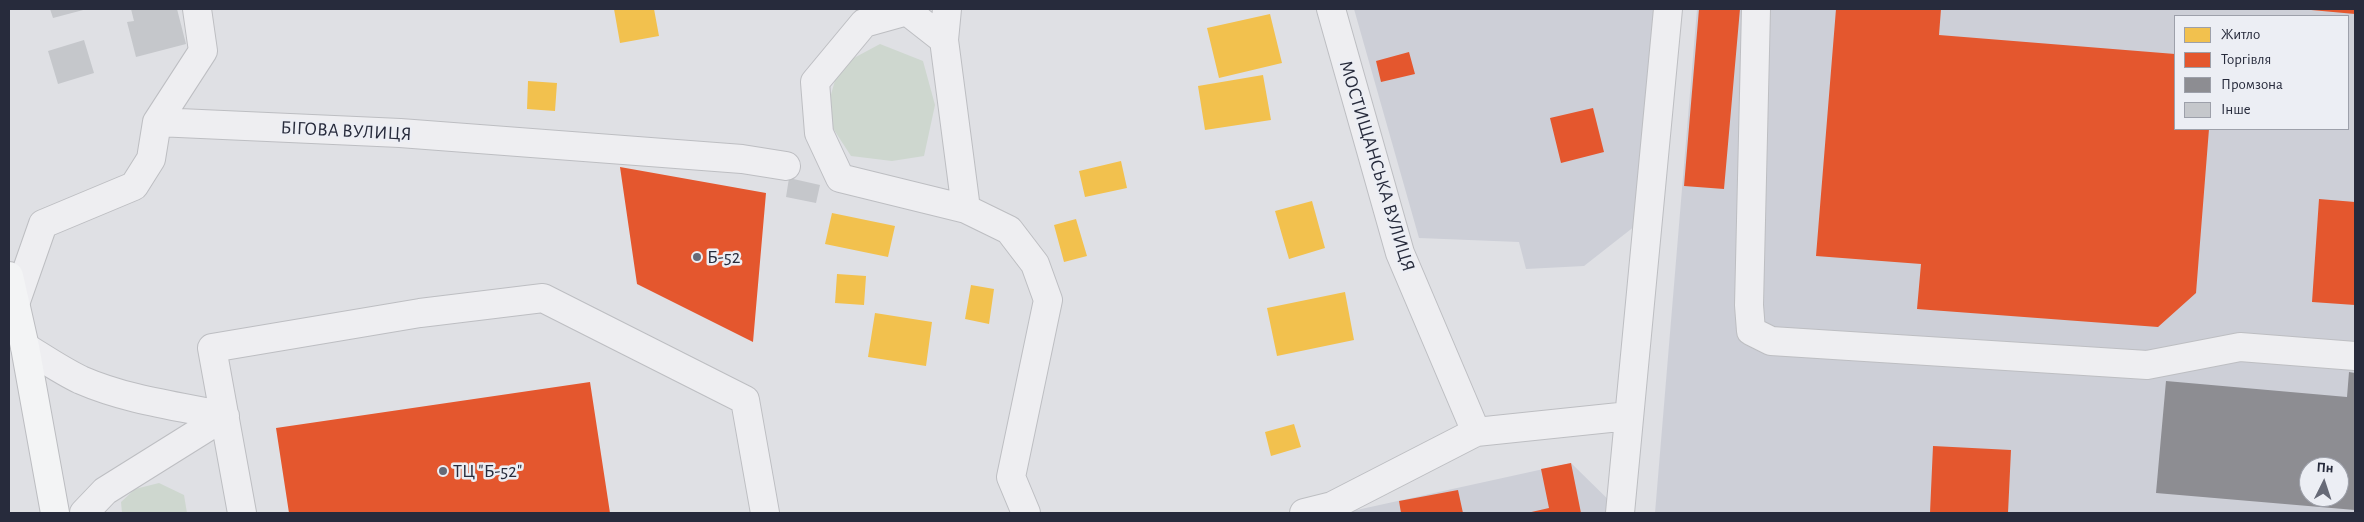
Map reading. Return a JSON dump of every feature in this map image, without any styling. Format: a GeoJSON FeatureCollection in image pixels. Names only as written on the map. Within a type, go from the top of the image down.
{"type":"FeatureCollection","features":[{"type":"Feature","properties":{"kind":"main road"},"geometry":{"type":"LineString","coordinates":[[9,276],[25,347],[55,513]]}},
{"type":"Feature","properties":{"kind":"street"},"geometry":{"type":"LineString","coordinates":[[15,304],[43,224],[134,186],[151,159],[158,122],[203,51],[197,9]]}},
{"type":"Feature","properties":{"kind":"street"},"geometry":{"type":"LineString","coordinates":[[947,9],[944,40],[966,209]]}},
{"type":"Feature","properties":{"kind":"street","name":"МОСТИЩАНСЬКА ВУЛИЦЯ"},"geometry":{"type":"LineString","coordinates":[[1331,9],[1400,253],[1476,432]]}},
{"type":"Feature","properties":{"kind":"street"},"geometry":{"type":"LineString","coordinates":[[1620,513],[1632,369],[1668,9]]}},
{"type":"Feature","properties":{"kind":"street"},"geometry":{"type":"LineString","coordinates":[[1756,9],[1749,305],[1751,331],[1771,341],[2147,365],[2240,347],[2355,356]]}},
{"type":"Feature","properties":{"kind":"street"},"geometry":{"type":"LineString","coordinates":[[944,40],[907,11],[864,23],[815,82],[819,133],[840,178],[966,209],[1009,230],[1035,264],[1048,300],[1011,477],[1026,513]]}},
{"type":"Feature","properties":{"kind":"street","name":"БІГОВА ВУЛИЦЯ"},"geometry":{"type":"LineString","coordinates":[[158,122],[400,133],[742,159],[786,166]]}},
{"type":"Feature","properties":{"kind":"street"},"geometry":{"type":"LineString","coordinates":[[242,513],[212,348],[420,313],[543,298],[745,400],[766,513]]}},
{"type":"Feature","properties":{"kind":"street"},"geometry":{"type":"LineString","coordinates":[[25,347],[80,380],[144,401],[225,416]]}},
{"type":"Feature","properties":{"kind":"street"},"geometry":{"type":"LineString","coordinates":[[84,513],[105,491],[225,416]]}},
{"type":"Feature","properties":{"kind":"street"},"geometry":{"type":"LineString","coordinates":[[1304,513],[1338,510],[1476,432],[1629,416]]}},
{"type":"Feature","properties":{"kind":"shaded area"},"geometry":{"type":"Polygon","coordinates":[[[1354,9],[1656,9],[1635,226],[1584,266],[1526,269],[1519,242],[1419,238],[1354,9]]]}},
{"type":"Feature","properties":{"kind":"shaded area"},"geometry":{"type":"Polygon","coordinates":[[[1697,9],[2355,9],[2355,513],[1655,513],[1697,9]]]}},
{"type":"Feature","properties":{"kind":"shaded area"},"geometry":{"type":"Polygon","coordinates":[[[880,44],[923,61],[935,105],[924,156],[892,161],[851,156],[825,116],[839,66],[880,44]]]}},
{"type":"Feature","properties":{"kind":"shaded area"},"geometry":{"type":"Polygon","coordinates":[[[1571,463],[1622,513],[1343,513],[1571,463]]]}},
{"type":"Feature","properties":{"kind":"shaded area"},"geometry":{"type":"Polygon","coordinates":[[[159,483],[184,495],[187,513],[122,513],[121,502],[135,489],[159,483]]]}},
{"type":"Feature","properties":{"kind":"building: Житло"},"geometry":{"type":"Polygon","coordinates":[[[614,9],[654,9],[659,36],[620,43],[614,9]]]}},
{"type":"Feature","properties":{"kind":"building: Житло"},"geometry":{"type":"Polygon","coordinates":[[[1270,14],[1282,63],[1219,78],[1207,28],[1270,14]]]}},
{"type":"Feature","properties":{"kind":"building: Житло"},"geometry":{"type":"Polygon","coordinates":[[[1263,75],[1271,120],[1205,130],[1198,86],[1263,75]]]}},
{"type":"Feature","properties":{"kind":"building: Житло"},"geometry":{"type":"Polygon","coordinates":[[[528,81],[557,83],[555,111],[527,109],[528,81]]]}},
{"type":"Feature","properties":{"kind":"building: Житло"},"geometry":{"type":"Polygon","coordinates":[[[1121,161],[1127,188],[1085,197],[1079,171],[1121,161]]]}},
{"type":"Feature","properties":{"kind":"building: Житло"},"geometry":{"type":"Polygon","coordinates":[[[1312,201],[1325,248],[1289,259],[1275,211],[1312,201]]]}},
{"type":"Feature","properties":{"kind":"building: Житло"},"geometry":{"type":"Polygon","coordinates":[[[832,213],[895,226],[888,257],[825,244],[832,213]]]}},
{"type":"Feature","properties":{"kind":"building: Житло"},"geometry":{"type":"Polygon","coordinates":[[[1076,219],[1087,256],[1064,262],[1054,225],[1076,219]]]}},
{"type":"Feature","properties":{"kind":"building: Житло"},"geometry":{"type":"Polygon","coordinates":[[[837,274],[866,276],[864,305],[835,303],[837,274]]]}},
{"type":"Feature","properties":{"kind":"building: Житло"},"geometry":{"type":"Polygon","coordinates":[[[971,285],[994,289],[989,324],[965,319],[971,285]]]}},
{"type":"Feature","properties":{"kind":"building: Житло"},"geometry":{"type":"Polygon","coordinates":[[[1345,292],[1354,340],[1277,356],[1267,308],[1345,292]]]}},
{"type":"Feature","properties":{"kind":"building: Житло"},"geometry":{"type":"Polygon","coordinates":[[[875,313],[932,322],[926,366],[868,357],[875,313]]]}},
{"type":"Feature","properties":{"kind":"building: Житло"},"geometry":{"type":"Polygon","coordinates":[[[1294,424],[1301,447],[1271,456],[1265,432],[1294,424]]]}},
{"type":"Feature","properties":{"kind":"building: Торгівля"},"geometry":{"type":"Polygon","coordinates":[[[1699,9],[1740,9],[1724,189],[1684,186],[1699,9]]]}},
{"type":"Feature","properties":{"kind":"building: Торгівля"},"geometry":{"type":"Polygon","coordinates":[[[1836,9],[1941,9],[1939,35],[2174,54],[2174,130],[2209,130],[2196,293],[2158,327],[1917,309],[1921,264],[1816,256],[1836,9]]]}},
{"type":"Feature","properties":{"kind":"building: Торгівля"},"geometry":{"type":"Polygon","coordinates":[[[2355,9],[2355,14],[2311,10],[2355,9]]]}},
{"type":"Feature","properties":{"kind":"building: Торгівля"},"geometry":{"type":"Polygon","coordinates":[[[1409,52],[1415,74],[1381,82],[1376,61],[1409,52]]]}},
{"type":"Feature","properties":{"kind":"building: Торгівля"},"geometry":{"type":"Polygon","coordinates":[[[1593,108],[1604,152],[1561,163],[1550,118],[1593,108]]]}},
{"type":"Feature","properties":{"kind":"building: Торгівля","name":"Б-52"},"geometry":{"type":"Polygon","coordinates":[[[620,167],[766,193],[753,342],[637,284],[620,167]]]}},
{"type":"Feature","properties":{"kind":"building: Торгівля"},"geometry":{"type":"Polygon","coordinates":[[[2319,199],[2355,202],[2355,305],[2312,302],[2319,199]]]}},
{"type":"Feature","properties":{"kind":"building: Торгівля","name":"ТЦ \"Б-52\""},"geometry":{"type":"Polygon","coordinates":[[[590,382],[610,513],[289,513],[276,428],[590,382]]]}},
{"type":"Feature","properties":{"kind":"building: Торгівля"},"geometry":{"type":"Polygon","coordinates":[[[1933,446],[2011,450],[2008,513],[1930,513],[1933,446]]]}},
{"type":"Feature","properties":{"kind":"building: Торгівля"},"geometry":{"type":"Polygon","coordinates":[[[1571,463],[1581,513],[1527,513],[1549,508],[1541,469],[1571,463]]]}},
{"type":"Feature","properties":{"kind":"building: Торгівля"},"geometry":{"type":"Polygon","coordinates":[[[1458,490],[1463,513],[1401,513],[1399,501],[1458,490]]]}},
{"type":"Feature","properties":{"kind":"building: Промзона"},"geometry":{"type":"Polygon","coordinates":[[[2349,372],[2355,373],[2355,510],[2320,507],[2349,507],[2349,457],[2299,457],[2299,505],[2156,493],[2166,381],[2347,397],[2349,372]]]}},
{"type":"Feature","properties":{"kind":"building: Інше"},"geometry":{"type":"Polygon","coordinates":[[[50,9],[87,9],[53,18],[50,9]]]}},
{"type":"Feature","properties":{"kind":"building: Інше"},"geometry":{"type":"Polygon","coordinates":[[[131,9],[177,9],[186,44],[136,57],[127,22],[134,21],[131,9]]]}},
{"type":"Feature","properties":{"kind":"building: Інше"},"geometry":{"type":"Polygon","coordinates":[[[84,40],[94,73],[58,84],[48,51],[84,40]]]}},
{"type":"Feature","properties":{"kind":"building: Інше"},"geometry":{"type":"Polygon","coordinates":[[[789,178],[820,185],[816,203],[786,197],[789,178]]]}},
{"type":"Feature","properties":{"kind":"place","name":"Б-52"},"geometry":{"type":"Point","coordinates":[697,257]}},
{"type":"Feature","properties":{"kind":"place","name":"ТЦ \"Б-52\""},"geometry":{"type":"Point","coordinates":[443,471]}}]}
